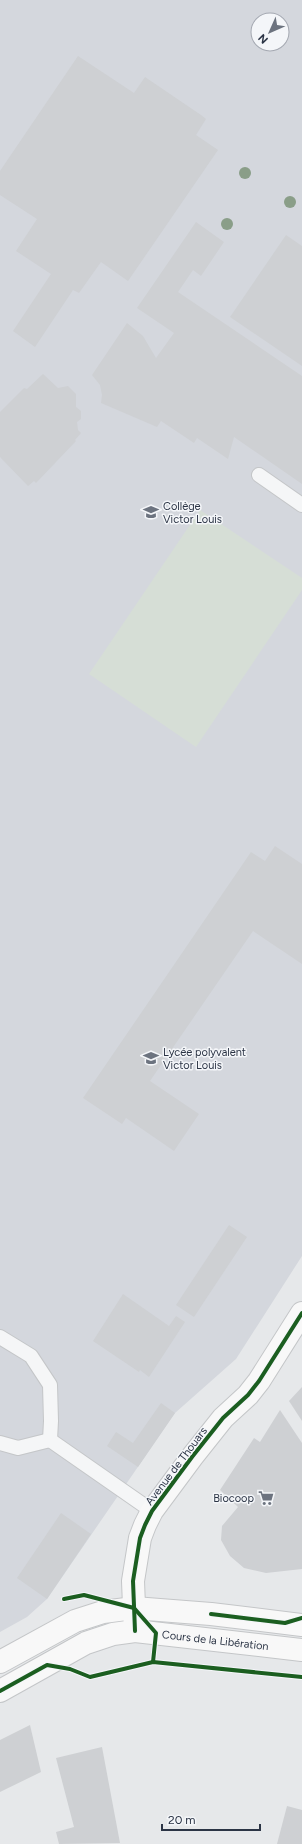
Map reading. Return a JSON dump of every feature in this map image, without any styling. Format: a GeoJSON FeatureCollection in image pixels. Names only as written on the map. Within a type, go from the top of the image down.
{"type":"FeatureCollection","features":[{"type":"Feature","properties":{"kind":"main road","name":"Avenue de Thouars"},"geometry":{"type":"LineString","coordinates":[[135,1631],[133,1581],[137,1554],[145,1525],[152,1511],[223,1418],[248,1395],[259,1381],[302,1313]]}},
{"type":"Feature","properties":{"kind":"main road"},"geometry":{"type":"LineString","coordinates":[[0,1662],[75,1621],[103,1612],[134,1608],[211,1614],[302,1624]]}},
{"type":"Feature","properties":{"kind":"main road","name":"Cours de la Libération"},"geometry":{"type":"LineString","coordinates":[[0,1692],[86,1643],[113,1634],[135,1631],[302,1650]]}},
{"type":"Feature","properties":{"kind":"lane"},"geometry":{"type":"LineString","coordinates":[[259,475],[302,505]]}},
{"type":"Feature","properties":{"kind":"lane"},"geometry":{"type":"LineString","coordinates":[[0,1336],[31,1356],[50,1385],[50,1440]]}},
{"type":"Feature","properties":{"kind":"lane"},"geometry":{"type":"LineString","coordinates":[[0,1443],[18,1448],[50,1440],[152,1511]]}},
{"type":"Feature","properties":{"kind":"shaded area"},"geometry":{"type":"Polygon","coordinates":[[[0,0],[302,0],[302,1256],[236,1359],[175,1413],[47,1599],[27,1617],[0,1632],[0,0]]]}},
{"type":"Feature","properties":{"kind":"shaded area"},"geometry":{"type":"Polygon","coordinates":[[[200,510],[302,578],[302,590],[196,747],[89,674],[200,510]]]}},
{"type":"Feature","properties":{"kind":"building"},"geometry":{"type":"Polygon","coordinates":[[[78,56],[134,93],[145,77],[206,119],[196,135],[218,150],[128,281],[101,262],[79,293],[73,290],[35,347],[13,331],[51,274],[16,251],[37,219],[0,195],[0,171],[78,56]]]}},
{"type":"Feature","properties":{"kind":"building"},"geometry":{"type":"Polygon","coordinates":[[[196,222],[224,242],[201,276],[193,270],[178,292],[302,376],[302,484],[234,437],[228,459],[197,438],[194,443],[161,421],[157,427],[101,403],[102,395],[100,385],[92,375],[127,323],[143,336],[156,358],[174,333],[137,308],[196,222]]]}},
{"type":"Feature","properties":{"kind":"building"},"geometry":{"type":"Polygon","coordinates":[[[286,235],[302,246],[302,366],[230,317],[286,235]]]}},
{"type":"Feature","properties":{"kind":"building"},"geometry":{"type":"Polygon","coordinates":[[[43,374],[58,388],[68,386],[76,394],[76,407],[81,411],[81,419],[77,422],[78,430],[81,433],[75,440],[76,441],[36,483],[34,481],[28,486],[0,457],[0,412],[24,388],[27,389],[43,374]]]}},
{"type":"Feature","properties":{"kind":"building"},"geometry":{"type":"Polygon","coordinates":[[[275,846],[302,864],[302,964],[253,931],[150,1081],[199,1114],[174,1151],[126,1118],[122,1124],[83,1098],[251,852],[265,861],[275,846]]]}},
{"type":"Feature","properties":{"kind":"building"},"geometry":{"type":"Polygon","coordinates":[[[229,1225],[247,1237],[194,1317],[176,1305],[229,1225]]]}},
{"type":"Feature","properties":{"kind":"building"},"geometry":{"type":"Polygon","coordinates":[[[123,1294],[169,1326],[176,1316],[185,1322],[149,1377],[140,1370],[139,1372],[93,1341],[123,1294]]]}},
{"type":"Feature","properties":{"kind":"building"},"geometry":{"type":"Polygon","coordinates":[[[302,1387],[302,1421],[289,1401],[302,1387]]]}},
{"type":"Feature","properties":{"kind":"building"},"geometry":{"type":"Polygon","coordinates":[[[161,1403],[175,1413],[138,1467],[107,1446],[116,1432],[133,1443],[161,1403]]]}},
{"type":"Feature","properties":{"kind":"building","name":"Biocoop"},"geometry":{"type":"Polygon","coordinates":[[[280,1410],[302,1443],[302,1569],[266,1573],[244,1568],[230,1556],[221,1540],[222,1526],[238,1507],[220,1490],[254,1438],[260,1442],[280,1410]]]}},
{"type":"Feature","properties":{"kind":"building"},"geometry":{"type":"Polygon","coordinates":[[[61,1513],[91,1534],[47,1599],[17,1578],[61,1513]]]}},
{"type":"Feature","properties":{"kind":"building"},"geometry":{"type":"Polygon","coordinates":[[[30,1725],[41,1772],[0,1792],[0,1740],[30,1725]]]}},
{"type":"Feature","properties":{"kind":"building"},"geometry":{"type":"Polygon","coordinates":[[[102,1747],[120,1843],[59,1844],[56,1832],[74,1827],[56,1758],[102,1747]]]}},
{"type":"Feature","properties":{"kind":"building"},"geometry":{"type":"Polygon","coordinates":[[[287,1806],[302,1810],[302,1844],[277,1844],[287,1806]]]}},
{"type":"Feature","properties":{"kind":"cycle path"},"geometry":{"type":"LineString","coordinates":[[135,1631],[133,1581],[140,1538],[152,1511],[223,1418],[248,1395],[259,1381],[302,1313]]}},
{"type":"Feature","properties":{"kind":"cycle path"},"geometry":{"type":"LineString","coordinates":[[64,1599],[84,1595],[134,1608],[156,1633],[153,1662]]}},
{"type":"Feature","properties":{"kind":"cycle path"},"geometry":{"type":"LineString","coordinates":[[211,1614],[285,1623],[302,1618]]}},
{"type":"Feature","properties":{"kind":"cycle path"},"geometry":{"type":"LineString","coordinates":[[0,1691],[47,1665],[70,1669],[90,1677],[153,1662],[302,1677]]}},
{"type":"Feature","properties":{"kind":"place","name":"Collège Victor Louis"},"geometry":{"type":"Point","coordinates":[151,512]}},
{"type":"Feature","properties":{"kind":"place","name":"Lycée polyvalent Victor Louis"},"geometry":{"type":"Point","coordinates":[151,1058]}},
{"type":"Feature","properties":{"kind":"place","name":"Biocoop"},"geometry":{"type":"Point","coordinates":[266,1498]}}]}
